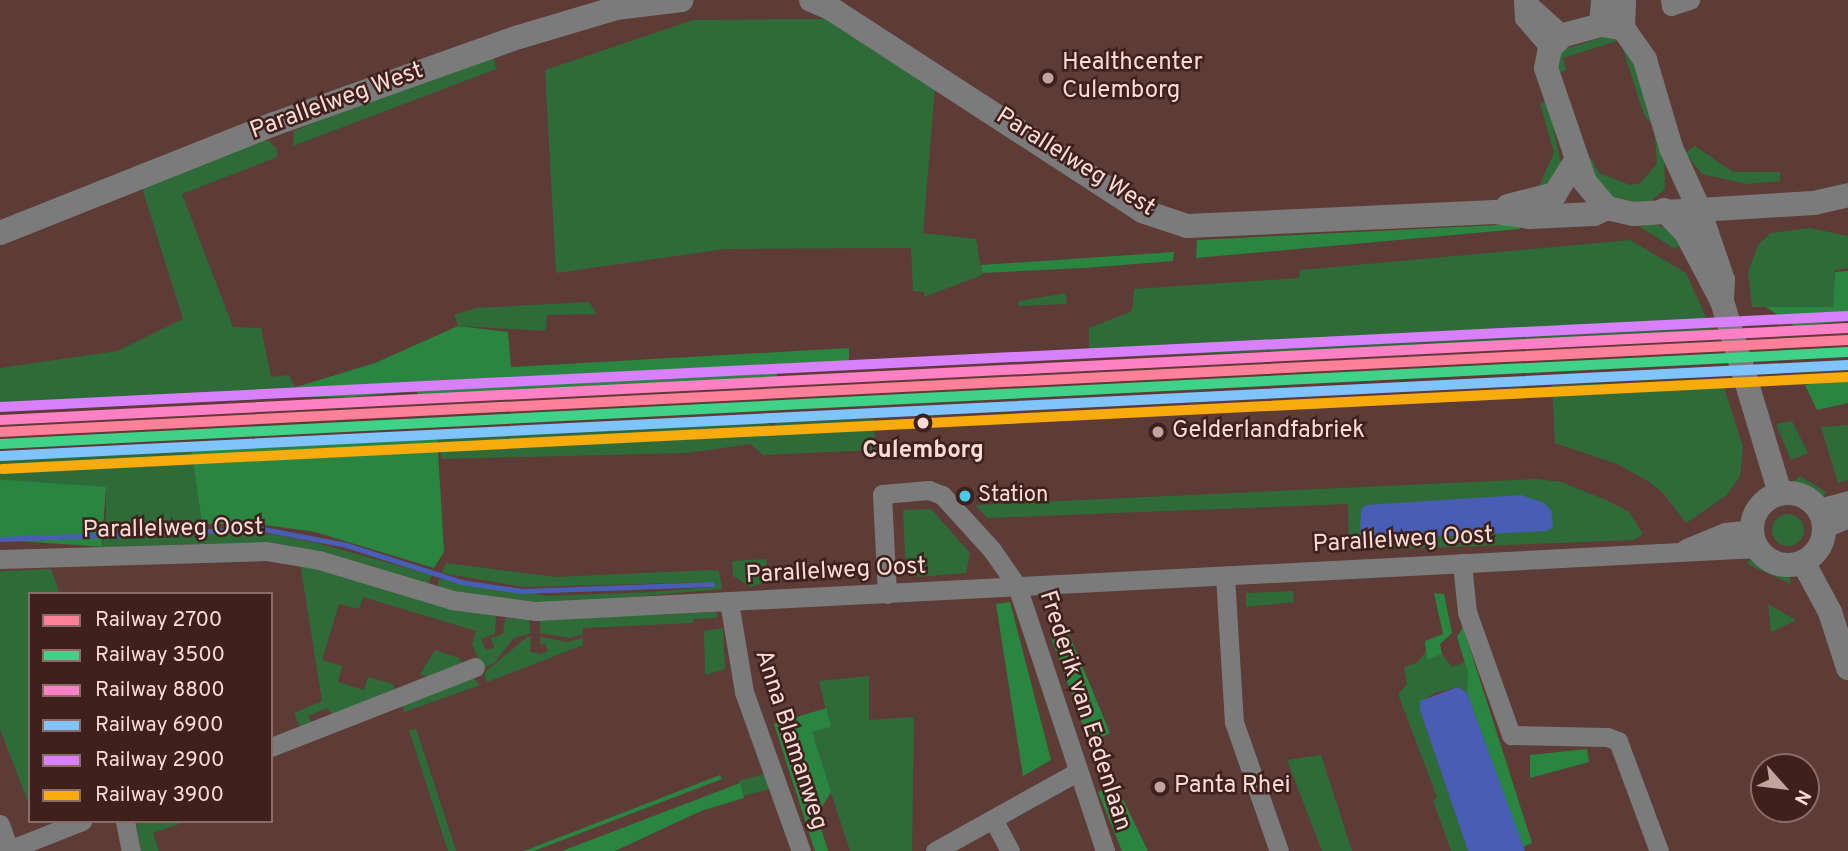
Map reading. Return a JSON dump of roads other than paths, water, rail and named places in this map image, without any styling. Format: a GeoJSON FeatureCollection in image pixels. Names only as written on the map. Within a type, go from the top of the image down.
{"type":"FeatureCollection","features":[{"type":"Feature","properties":{"kind":"street","name":"Parallelweg West"},"geometry":{"type":"LineString","coordinates":[[0,233],[274,124],[519,37],[616,8],[682,0]]}},
{"type":"Feature","properties":{"kind":"street","name":"Parallelweg West"},"geometry":{"type":"LineString","coordinates":[[811,0],[830,8],[1142,211],[1187,226],[1495,212],[1530,217],[1594,215],[1607,208],[1619,213],[1814,203],[1842,196]]}},
{"type":"Feature","properties":{"kind":"street"},"geometry":{"type":"LineString","coordinates":[[1524,0],[1557,42]]}},
{"type":"Feature","properties":{"kind":"street"},"geometry":{"type":"LineString","coordinates":[[1603,0],[1612,26],[1645,60],[1686,182],[1698,207],[1723,280],[1722,301]]}},
{"type":"Feature","properties":{"kind":"street"},"geometry":{"type":"LineString","coordinates":[[1557,42],[1612,26],[1624,0]]}},
{"type":"Feature","properties":{"kind":"street"},"geometry":{"type":"LineString","coordinates":[[1670,0],[1671,6],[1690,0]]}},
{"type":"Feature","properties":{"kind":"street"},"geometry":{"type":"LineString","coordinates":[[1557,42],[1546,68],[1576,161],[1595,198],[1607,208]]}},
{"type":"Feature","properties":{"kind":"street","name":"Parallelweg West"},"geometry":{"type":"LineString","coordinates":[[1495,212],[1555,194],[1569,179],[1576,161]]}},
{"type":"Feature","properties":{"kind":"street"},"geometry":{"type":"LineString","coordinates":[[1686,182],[1706,192],[1818,190],[1842,196]]}},
{"type":"Feature","properties":{"kind":"street"},"geometry":{"type":"LineString","coordinates":[[1686,182],[1664,210],[1686,233],[1722,301],[1780,493]]}},
{"type":"Feature","properties":{"kind":"street"},"geometry":{"type":"LineString","coordinates":[[1711,243],[1732,206]]}},
{"type":"Feature","properties":{"kind":"street","name":"Frederik van Eedenlaan"},"geometry":{"type":"LineString","coordinates":[[887,594],[882,494],[929,490],[955,505],[1017,586],[1105,851]]}},
{"type":"Feature","properties":{"kind":"street"},"geometry":{"type":"LineString","coordinates":[[1780,493],[1802,495],[1822,518],[1819,548],[1803,562],[1783,565],[1755,538],[1760,506],[1780,493]]}},
{"type":"Feature","properties":{"kind":"street"},"geometry":{"type":"LineString","coordinates":[[1822,518],[1848,500]]}},
{"type":"Feature","properties":{"kind":"street"},"geometry":{"type":"LineString","coordinates":[[1822,518],[1848,518]]}},
{"type":"Feature","properties":{"kind":"street","name":"Parallelweg Oost"},"geometry":{"type":"LineString","coordinates":[[0,559],[266,551],[319,560],[452,600],[536,611],[729,603],[1682,550],[1725,532],[1755,538]]}},
{"type":"Feature","properties":{"kind":"street"},"geometry":{"type":"LineString","coordinates":[[1803,562],[1829,612],[1848,668]]}},
{"type":"Feature","properties":{"kind":"street"},"geometry":{"type":"LineString","coordinates":[[1462,563],[1467,612],[1511,735],[1607,737],[1618,741],[1659,851]]}},
{"type":"Feature","properties":{"kind":"street"},"geometry":{"type":"LineString","coordinates":[[1225,576],[1234,722],[1279,851]]}},
{"type":"Feature","properties":{"kind":"street","name":"Anna Blamanweg"},"geometry":{"type":"LineString","coordinates":[[729,603],[744,692],[801,851]]}},
{"type":"Feature","properties":{"kind":"street"},"geometry":{"type":"LineString","coordinates":[[273,746],[475,667]]}},
{"type":"Feature","properties":{"kind":"street"},"geometry":{"type":"LineString","coordinates":[[935,851],[1077,772]]}},
{"type":"Feature","properties":{"kind":"street"},"geometry":{"type":"LineString","coordinates":[[993,819],[1010,851]]}},
{"type":"Feature","properties":{"kind":"street"},"geometry":{"type":"LineString","coordinates":[[0,824],[7,850],[77,823]]}},
{"type":"Feature","properties":{"kind":"street"},"geometry":{"type":"LineString","coordinates":[[125,823],[131,851]]}},
{"type":"Feature","properties":{"kind":"water"},"geometry":{"type":"Polygon","coordinates":[[[1521,495],[1544,503],[1551,510],[1553,527],[1547,531],[1365,540],[1360,536],[1361,510],[1366,505],[1521,495]]]}},
{"type":"Feature","properties":{"kind":"water"},"geometry":{"type":"Polygon","coordinates":[[[1458,687],[1467,693],[1525,851],[1468,851],[1420,710],[1420,701],[1458,687]]]}},
{"type":"Feature","properties":{"kind":"waterway"},"geometry":{"type":"LineString","coordinates":[[0,539],[263,529],[346,545],[461,582],[522,591],[712,584]]}},
{"type":"Feature","properties":{"kind":"rail line","name":"2900"},"geometry":{"type":"LineString","coordinates":[[0,407],[1847,316]]}},
{"type":"Feature","properties":{"kind":"rail line","name":"8800"},"geometry":{"type":"LineString","coordinates":[[0,420],[1847,328]]}},
{"type":"Feature","properties":{"kind":"rail line","name":"2700"},"geometry":{"type":"LineString","coordinates":[[0,432],[1848,340]]}},
{"type":"Feature","properties":{"kind":"rail line","name":"3500"},"geometry":{"type":"LineString","coordinates":[[1,444],[1848,352]]}},
{"type":"Feature","properties":{"kind":"rail line","name":"6900"},"geometry":{"type":"LineString","coordinates":[[1,456],[1848,365]]}},
{"type":"Feature","properties":{"kind":"rail line","name":"3900"},"geometry":{"type":"LineString","coordinates":[[2,469],[1848,377]]}},
{"type":"Feature","properties":{"kind":"place","name":"Healthcenter Culemborg"},"geometry":{"type":"Point","coordinates":[1048,78]}},
{"type":"Feature","properties":{"kind":"place","name":"Culemborg"},"geometry":{"type":"Point","coordinates":[923,423]}},
{"type":"Feature","properties":{"kind":"place","name":"Gelderlandfabriek"},"geometry":{"type":"Point","coordinates":[1158,432]}},
{"type":"Feature","properties":{"kind":"place","name":"Station"},"geometry":{"type":"Point","coordinates":[965,496]}},
{"type":"Feature","properties":{"kind":"place","name":"Panta Rhei"},"geometry":{"type":"Point","coordinates":[1160,787]}}]}
